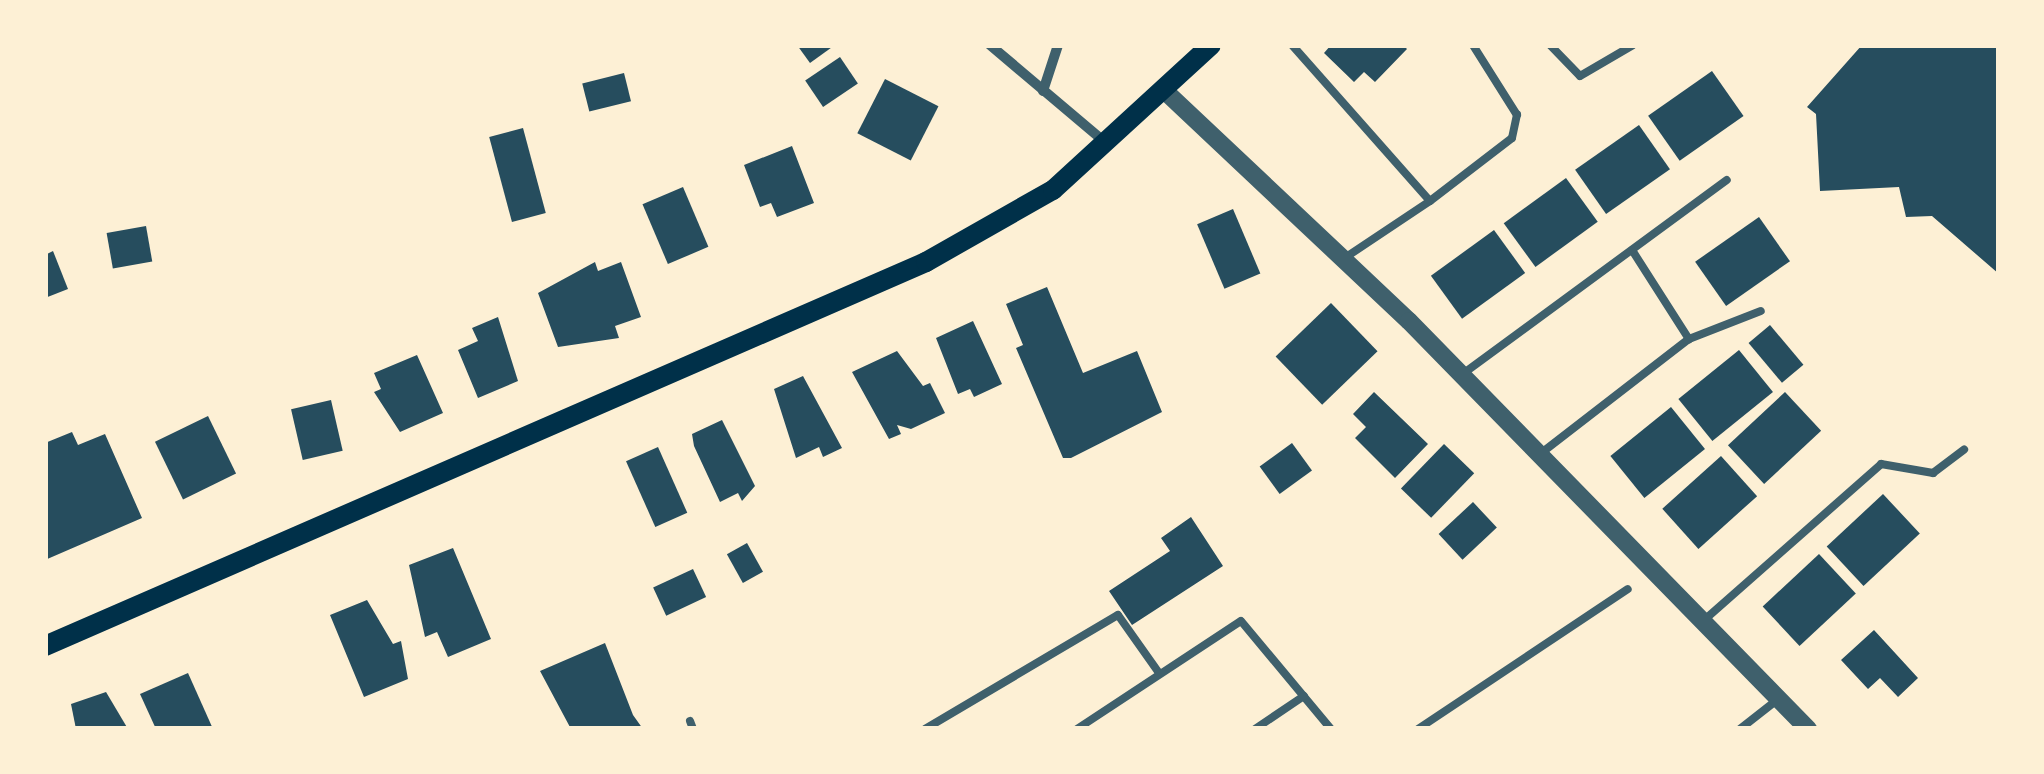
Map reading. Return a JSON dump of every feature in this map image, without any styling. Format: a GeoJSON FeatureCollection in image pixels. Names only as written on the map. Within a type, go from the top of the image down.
{"type":"FeatureCollection","features":[{"type":"Feature","properties":{"kind":"main road"},"geometry":{"type":"LineString","coordinates":[[45,646],[926,262],[1054,190],[1167,93],[1211,45]]}},
{"type":"Feature","properties":{"kind":"street"},"geometry":{"type":"LineString","coordinates":[[990,45],[1108,145]]}},
{"type":"Feature","properties":{"kind":"street"},"geometry":{"type":"LineString","coordinates":[[1043,91],[1058,45]]}},
{"type":"Feature","properties":{"kind":"street"},"geometry":{"type":"LineString","coordinates":[[1167,93],[1344,259],[1700,624],[1808,729]]}},
{"type":"Feature","properties":{"kind":"lane"},"geometry":{"type":"LineString","coordinates":[[1292,45],[1430,201]]}},
{"type":"Feature","properties":{"kind":"lane"},"geometry":{"type":"LineString","coordinates":[[1344,259],[1430,201],[1512,138],[1517,114],[1473,45]]}},
{"type":"Feature","properties":{"kind":"lane"},"geometry":{"type":"LineString","coordinates":[[1550,45],[1580,76],[1632,45]]}},
{"type":"Feature","properties":{"kind":"lane"},"geometry":{"type":"LineString","coordinates":[[1460,376],[1726,180]]}},
{"type":"Feature","properties":{"kind":"lane"},"geometry":{"type":"LineString","coordinates":[[1632,250],[1689,339]]}},
{"type":"Feature","properties":{"kind":"lane"},"geometry":{"type":"LineString","coordinates":[[1537,456],[1689,339],[1761,310]]}},
{"type":"Feature","properties":{"kind":"lane"},"geometry":{"type":"LineString","coordinates":[[1700,624],[1881,464],[1934,472],[1964,450]]}},
{"type":"Feature","properties":{"kind":"lane"},"geometry":{"type":"LineString","coordinates":[[1418,729],[1628,589]]}},
{"type":"Feature","properties":{"kind":"lane"},"geometry":{"type":"LineString","coordinates":[[925,729],[1118,615],[1159,673]]}},
{"type":"Feature","properties":{"kind":"lane"},"geometry":{"type":"LineString","coordinates":[[1076,729],[1241,621],[1332,729]]}},
{"type":"Feature","properties":{"kind":"lane"},"geometry":{"type":"LineString","coordinates":[[1255,729],[1304,696]]}},
{"type":"Feature","properties":{"kind":"lane"},"geometry":{"type":"LineString","coordinates":[[1740,729],[1777,700]]}},
{"type":"Feature","properties":{"kind":"building"},"geometry":{"type":"Polygon","coordinates":[[[797,45],[835,45],[810,63],[797,45]]]}},
{"type":"Feature","properties":{"kind":"building"},"geometry":{"type":"Polygon","coordinates":[[[1331,45],[1403,45],[1407,49],[1375,82],[1364,72],[1354,82],[1324,53],[1331,45]]]}},
{"type":"Feature","properties":{"kind":"building"},"geometry":{"type":"Polygon","coordinates":[[[1862,45],[1999,45],[1999,274],[1932,216],[1906,217],[1899,187],[1820,191],[1816,114],[1807,107],[1862,45]]]}},
{"type":"Feature","properties":{"kind":"building"},"geometry":{"type":"Polygon","coordinates":[[[840,57],[858,84],[823,107],[805,80],[840,57]]]}},
{"type":"Feature","properties":{"kind":"building"},"geometry":{"type":"Polygon","coordinates":[[[1712,71],[1744,116],[1680,161],[1648,116],[1712,71]]]}},
{"type":"Feature","properties":{"kind":"building"},"geometry":{"type":"Polygon","coordinates":[[[624,73],[631,101],[589,112],[582,83],[624,73]]]}},
{"type":"Feature","properties":{"kind":"building"},"geometry":{"type":"Polygon","coordinates":[[[885,79],[938,106],[911,161],[857,133],[885,79]]]}},
{"type":"Feature","properties":{"kind":"building"},"geometry":{"type":"Polygon","coordinates":[[[1639,125],[1670,169],[1606,214],[1575,170],[1639,125]]]}},
{"type":"Feature","properties":{"kind":"building"},"geometry":{"type":"Polygon","coordinates":[[[523,128],[546,213],[512,222],[489,137],[523,128]]]}},
{"type":"Feature","properties":{"kind":"building"},"geometry":{"type":"Polygon","coordinates":[[[792,146],[814,203],[777,217],[771,203],[760,207],[744,165],[792,146]]]}},
{"type":"Feature","properties":{"kind":"building"},"geometry":{"type":"Polygon","coordinates":[[[1566,178],[1598,222],[1535,267],[1504,223],[1566,178]]]}},
{"type":"Feature","properties":{"kind":"building"},"geometry":{"type":"Polygon","coordinates":[[[683,187],[708,247],[668,264],[642,204],[683,187]]]}},
{"type":"Feature","properties":{"kind":"building"},"geometry":{"type":"Polygon","coordinates":[[[1233,209],[1260,273],[1224,289],[1197,224],[1233,209]]]}},
{"type":"Feature","properties":{"kind":"building"},"geometry":{"type":"Polygon","coordinates":[[[1759,217],[1790,261],[1726,306],[1695,262],[1759,217]]]}},
{"type":"Feature","properties":{"kind":"building"},"geometry":{"type":"Polygon","coordinates":[[[146,226],[152,261],[113,268],[107,233],[146,226]]]}},
{"type":"Feature","properties":{"kind":"building"},"geometry":{"type":"Polygon","coordinates":[[[1494,230],[1525,273],[1462,319],[1431,276],[1494,230]]]}},
{"type":"Feature","properties":{"kind":"building"},"geometry":{"type":"Polygon","coordinates":[[[53,251],[68,289],[45,298],[45,255],[53,251]]]}},
{"type":"Feature","properties":{"kind":"building"},"geometry":{"type":"Polygon","coordinates":[[[595,262],[598,271],[621,262],[641,317],[615,326],[619,338],[558,347],[538,293],[595,262]]]}},
{"type":"Feature","properties":{"kind":"building"},"geometry":{"type":"Polygon","coordinates":[[[1047,287],[1083,373],[1137,351],[1162,412],[1071,458],[1063,458],[1016,348],[1023,345],[1006,304],[1047,287]]]}},
{"type":"Feature","properties":{"kind":"building"},"geometry":{"type":"Polygon","coordinates":[[[1331,303],[1378,351],[1322,405],[1276,356],[1331,303]]]}},
{"type":"Feature","properties":{"kind":"building"},"geometry":{"type":"Polygon","coordinates":[[[498,317],[518,381],[478,398],[458,350],[478,341],[472,328],[498,317]]]}},
{"type":"Feature","properties":{"kind":"building"},"geometry":{"type":"Polygon","coordinates":[[[973,321],[1002,384],[974,397],[970,389],[958,394],[936,338],[973,321]]]}},
{"type":"Feature","properties":{"kind":"building"},"geometry":{"type":"Polygon","coordinates":[[[1770,325],[1803,365],[1782,383],[1749,343],[1770,325]]]}},
{"type":"Feature","properties":{"kind":"building"},"geometry":{"type":"Polygon","coordinates":[[[1739,350],[1773,392],[1712,441],[1678,399],[1739,350]]]}},
{"type":"Feature","properties":{"kind":"building"},"geometry":{"type":"Polygon","coordinates":[[[897,351],[923,386],[930,383],[945,413],[911,429],[897,425],[901,434],[889,439],[852,372],[897,351]]]}},
{"type":"Feature","properties":{"kind":"building"},"geometry":{"type":"Polygon","coordinates":[[[417,355],[443,413],[400,432],[374,392],[381,389],[374,373],[417,355]]]}},
{"type":"Feature","properties":{"kind":"building"},"geometry":{"type":"Polygon","coordinates":[[[803,376],[842,448],[823,457],[819,447],[796,458],[774,389],[803,376]]]}},
{"type":"Feature","properties":{"kind":"building"},"geometry":{"type":"Polygon","coordinates":[[[1374,392],[1428,444],[1395,478],[1355,438],[1366,427],[1353,414],[1374,392]]]}},
{"type":"Feature","properties":{"kind":"building"},"geometry":{"type":"Polygon","coordinates":[[[1785,392],[1821,431],[1764,484],[1728,445],[1785,392]]]}},
{"type":"Feature","properties":{"kind":"building"},"geometry":{"type":"Polygon","coordinates":[[[331,400],[343,451],[303,460],[291,409],[331,400]]]}},
{"type":"Feature","properties":{"kind":"building"},"geometry":{"type":"Polygon","coordinates":[[[1671,407],[1705,449],[1644,498],[1610,456],[1671,407]]]}},
{"type":"Feature","properties":{"kind":"building"},"geometry":{"type":"Polygon","coordinates":[[[208,416],[236,474],[183,499],[155,442],[208,416]]]}},
{"type":"Feature","properties":{"kind":"building"},"geometry":{"type":"Polygon","coordinates":[[[722,420],[755,486],[742,501],[738,493],[720,502],[694,446],[692,434],[722,420]]]}},
{"type":"Feature","properties":{"kind":"building"},"geometry":{"type":"Polygon","coordinates":[[[72,432],[78,445],[105,434],[142,518],[45,560],[45,443],[72,432]]]}},
{"type":"Feature","properties":{"kind":"building"},"geometry":{"type":"Polygon","coordinates":[[[1292,443],[1312,471],[1280,494],[1260,467],[1292,443]]]}},
{"type":"Feature","properties":{"kind":"building"},"geometry":{"type":"Polygon","coordinates":[[[1444,444],[1474,473],[1431,518],[1401,489],[1444,444]]]}},
{"type":"Feature","properties":{"kind":"building"},"geometry":{"type":"Polygon","coordinates":[[[658,447],[687,513],[655,527],[626,461],[658,447]]]}},
{"type":"Feature","properties":{"kind":"building"},"geometry":{"type":"Polygon","coordinates":[[[1721,456],[1757,496],[1698,549],[1662,509],[1721,456]]]}},
{"type":"Feature","properties":{"kind":"building"},"geometry":{"type":"Polygon","coordinates":[[[1883,494],[1920,533],[1864,586],[1827,547],[1883,494]]]}},
{"type":"Feature","properties":{"kind":"building"},"geometry":{"type":"Polygon","coordinates":[[[1473,502],[1497,528],[1462,560],[1439,534],[1473,502]]]}},
{"type":"Feature","properties":{"kind":"building"},"geometry":{"type":"Polygon","coordinates":[[[1191,517],[1223,566],[1132,625],[1109,591],[1170,551],[1161,538],[1191,517]]]}},
{"type":"Feature","properties":{"kind":"building"},"geometry":{"type":"Polygon","coordinates":[[[747,543],[763,572],[743,583],[727,554],[747,543]]]}},
{"type":"Feature","properties":{"kind":"building"},"geometry":{"type":"Polygon","coordinates":[[[453,548],[491,639],[448,657],[437,632],[425,637],[409,565],[453,548]]]}},
{"type":"Feature","properties":{"kind":"building"},"geometry":{"type":"Polygon","coordinates":[[[1819,554],[1856,593],[1800,646],[1763,607],[1819,554]]]}},
{"type":"Feature","properties":{"kind":"building"},"geometry":{"type":"Polygon","coordinates":[[[693,569],[706,597],[666,616],[653,588],[693,569]]]}},
{"type":"Feature","properties":{"kind":"building"},"geometry":{"type":"Polygon","coordinates":[[[367,600],[393,644],[401,641],[408,679],[364,697],[330,615],[367,600]]]}},
{"type":"Feature","properties":{"kind":"building"},"geometry":{"type":"Polygon","coordinates":[[[1874,630],[1918,678],[1898,697],[1880,678],[1868,689],[1841,660],[1874,630]]]}},
{"type":"Feature","properties":{"kind":"building"},"geometry":{"type":"Polygon","coordinates":[[[605,643],[633,715],[643,729],[571,729],[540,671],[605,643]]]}},
{"type":"Feature","properties":{"kind":"building"},"geometry":{"type":"Polygon","coordinates":[[[188,673],[213,729],[156,729],[140,694],[188,673]]]}},
{"type":"Feature","properties":{"kind":"building"},"geometry":{"type":"Polygon","coordinates":[[[106,692],[128,729],[76,729],[71,704],[106,692]]]}}]}
